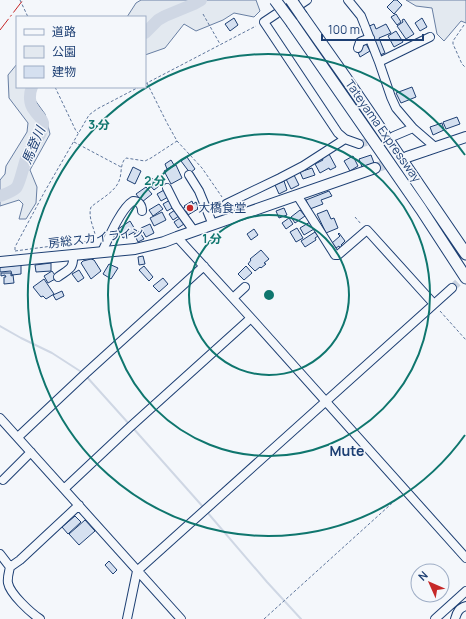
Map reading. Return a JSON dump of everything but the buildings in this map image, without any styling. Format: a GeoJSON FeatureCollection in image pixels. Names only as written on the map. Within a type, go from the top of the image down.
{"type":"FeatureCollection","features":[{"type":"Feature","properties":{"kind":"highway","name":"Tateyama Expressway"},"geometry":{"type":"LineString","coordinates":[[275,0],[421,209],[466,278]]}},
{"type":"Feature","properties":{"kind":"highway","name":"Tateyama Expressway"},"geometry":{"type":"LineString","coordinates":[[300,1],[302,16],[466,254]]}},
{"type":"Feature","properties":{"kind":"main road"},"geometry":{"type":"LineString","coordinates":[[406,157],[466,136]]}},
{"type":"Feature","properties":{"kind":"main road","name":"房総スカイライン"},"geometry":{"type":"LineString","coordinates":[[0,262],[14,256],[73,255],[135,249],[177,238],[375,168]]}},
{"type":"Feature","properties":{"kind":"street"},"geometry":{"type":"LineString","coordinates":[[348,0],[361,16],[396,108],[413,128],[435,147]]}},
{"type":"Feature","properties":{"kind":"street"},"geometry":{"type":"LineString","coordinates":[[276,14],[264,22],[338,133],[345,139],[359,144]]}},
{"type":"Feature","properties":{"kind":"street"},"geometry":{"type":"LineString","coordinates":[[379,62],[430,36]]}},
{"type":"Feature","properties":{"kind":"street"},"geometry":{"type":"LineString","coordinates":[[358,48],[360,42],[370,38]]}},
{"type":"Feature","properties":{"kind":"street"},"geometry":{"type":"LineString","coordinates":[[394,136],[413,128]]}},
{"type":"Feature","properties":{"kind":"street"},"geometry":{"type":"LineString","coordinates":[[226,204],[303,166],[345,139]]}},
{"type":"Feature","properties":{"kind":"street"},"geometry":{"type":"LineString","coordinates":[[189,175],[199,191],[213,225]]}},
{"type":"Feature","properties":{"kind":"street"},"geometry":{"type":"LineString","coordinates":[[167,188],[176,206],[194,231]]}},
{"type":"Feature","properties":{"kind":"street"},"geometry":{"type":"LineString","coordinates":[[297,195],[335,255],[338,255],[367,230],[434,304]]}},
{"type":"Feature","properties":{"kind":"street"},"geometry":{"type":"LineString","coordinates":[[102,252],[119,217],[130,202],[138,202],[142,207],[142,211]]}},
{"type":"Feature","properties":{"kind":"street"},"geometry":{"type":"LineString","coordinates":[[177,238],[233,298],[466,558]]}},
{"type":"Feature","properties":{"kind":"street"},"geometry":{"type":"LineString","coordinates":[[58,277],[72,265],[74,262],[73,255]]}},
{"type":"Feature","properties":{"kind":"street"},"geometry":{"type":"LineString","coordinates":[[18,437],[204,266]]}},
{"type":"Feature","properties":{"kind":"street"},"geometry":{"type":"LineString","coordinates":[[233,298],[245,287]]}},
{"type":"Feature","properties":{"kind":"street"},"geometry":{"type":"LineString","coordinates":[[127,619],[138,571],[452,288]]}},
{"type":"Feature","properties":{"kind":"street"},"geometry":{"type":"LineString","coordinates":[[64,489],[250,318]]}},
{"type":"Feature","properties":{"kind":"street"},"geometry":{"type":"LineString","coordinates":[[0,418],[181,619]]}},
{"type":"Feature","properties":{"kind":"street"},"geometry":{"type":"LineString","coordinates":[[3,480],[32,452]]}},
{"type":"Feature","properties":{"kind":"street"},"geometry":{"type":"LineString","coordinates":[[37,618],[10,589],[8,578],[10,567],[20,560],[79,506]]}},
{"type":"Feature","properties":{"kind":"street"},"geometry":{"type":"LineString","coordinates":[[0,554],[10,567]]}},
{"type":"Feature","properties":{"kind":"street"},"geometry":{"type":"LineString","coordinates":[[435,619],[466,591]]}},
{"type":"Feature","properties":{"kind":"street"},"geometry":{"type":"LineString","coordinates":[[455,619],[458,611],[466,606]]}},
{"type":"Feature","properties":{"kind":"path"},"geometry":{"type":"LineString","coordinates":[[20,0],[28,16]]}},
{"type":"Feature","properties":{"kind":"path"},"geometry":{"type":"LineString","coordinates":[[203,14],[220,44]]}},
{"type":"Feature","properties":{"kind":"path"},"geometry":{"type":"LineString","coordinates":[[226,204],[202,168],[177,141],[147,83],[264,22]]}},
{"type":"Feature","properties":{"kind":"path"},"geometry":{"type":"LineString","coordinates":[[464,25],[452,44],[462,64],[466,68]]}},
{"type":"Feature","properties":{"kind":"path"},"geometry":{"type":"LineString","coordinates":[[55,88],[78,134]]}},
{"type":"Feature","properties":{"kind":"path"},"geometry":{"type":"LineString","coordinates":[[137,88],[97,108],[89,114],[15,247],[14,256],[90,241],[93,239],[95,234],[90,214],[91,207],[119,183],[121,167],[124,160],[126,158],[145,161],[177,141]]}},
{"type":"Feature","properties":{"kind":"path"},"geometry":{"type":"LineString","coordinates":[[74,142],[121,167]]}},
{"type":"Feature","properties":{"kind":"path"},"geometry":{"type":"LineString","coordinates":[[355,217],[367,230]]}},
{"type":"Feature","properties":{"kind":"path"},"geometry":{"type":"LineString","coordinates":[[434,304],[466,340]]}},
{"type":"Feature","properties":{"kind":"path"},"geometry":{"type":"LineString","coordinates":[[264,619],[406,491]]}},
{"type":"Feature","properties":{"kind":"green space"},"geometry":{"type":"Polygon","coordinates":[[[141,0],[256,0],[260,11],[254,17],[234,13],[223,20],[196,31],[184,24],[165,48],[146,55],[146,16],[128,16],[136,3],[141,0]]]}},
{"type":"Feature","properties":{"kind":"green space"},"geometry":{"type":"Polygon","coordinates":[[[406,0],[466,0],[466,23],[461,21],[444,41],[437,34],[432,8],[416,6],[406,0]]]}},
{"type":"Feature","properties":{"kind":"green space"},"geometry":{"type":"Polygon","coordinates":[[[16,65],[16,88],[34,88],[32,96],[45,114],[50,134],[30,170],[37,187],[36,203],[26,219],[19,219],[23,204],[19,200],[0,206],[0,180],[5,174],[6,166],[27,132],[28,123],[9,98],[8,75],[16,65]]]}},
{"type":"Feature","properties":{"kind":"waterway","name":"馬登川"},"geometry":{"type":"LineString","coordinates":[[146,32],[158,20],[201,0]]}},
{"type":"Feature","properties":{"kind":"waterway","name":"馬登川"},"geometry":{"type":"LineString","coordinates":[[0,196],[13,191],[16,188],[27,156],[43,127],[42,120],[32,108],[30,102],[32,88]]}},
{"type":"Feature","properties":{"kind":"waterway"},"geometry":{"type":"LineString","coordinates":[[0,326],[52,353],[83,373]]}},
{"type":"Feature","properties":{"kind":"waterway"},"geometry":{"type":"LineString","coordinates":[[86,376],[130,425]]}},
{"type":"Feature","properties":{"kind":"waterway"},"geometry":{"type":"LineString","coordinates":[[133,428],[204,508]]}},
{"type":"Feature","properties":{"kind":"waterway"},"geometry":{"type":"LineString","coordinates":[[207,512],[301,619]]}},
{"type":"Feature","properties":{"kind":"tunnel"},"geometry":{"type":"LineString","coordinates":[[359,144],[378,139]]}},
{"type":"Feature","properties":{"kind":"tunnel"},"geometry":{"type":"LineString","coordinates":[[375,168],[407,157]]}},
{"type":"Feature","properties":{"kind":"tunnel"},"geometry":{"type":"LineString","coordinates":[[452,288],[466,275]]}},
{"type":"Feature","properties":{"kind":"power"},"geometry":{"type":"LineString","coordinates":[[0,30],[23,0]]}},
{"type":"Feature","properties":{"kind":"place","name":"大橋食堂"},"geometry":{"type":"Point","coordinates":[190,208]}},
{"type":"Feature","properties":{"kind":"district","name":"Mute"},"geometry":{"type":"Point","coordinates":[347,451]}}]}
